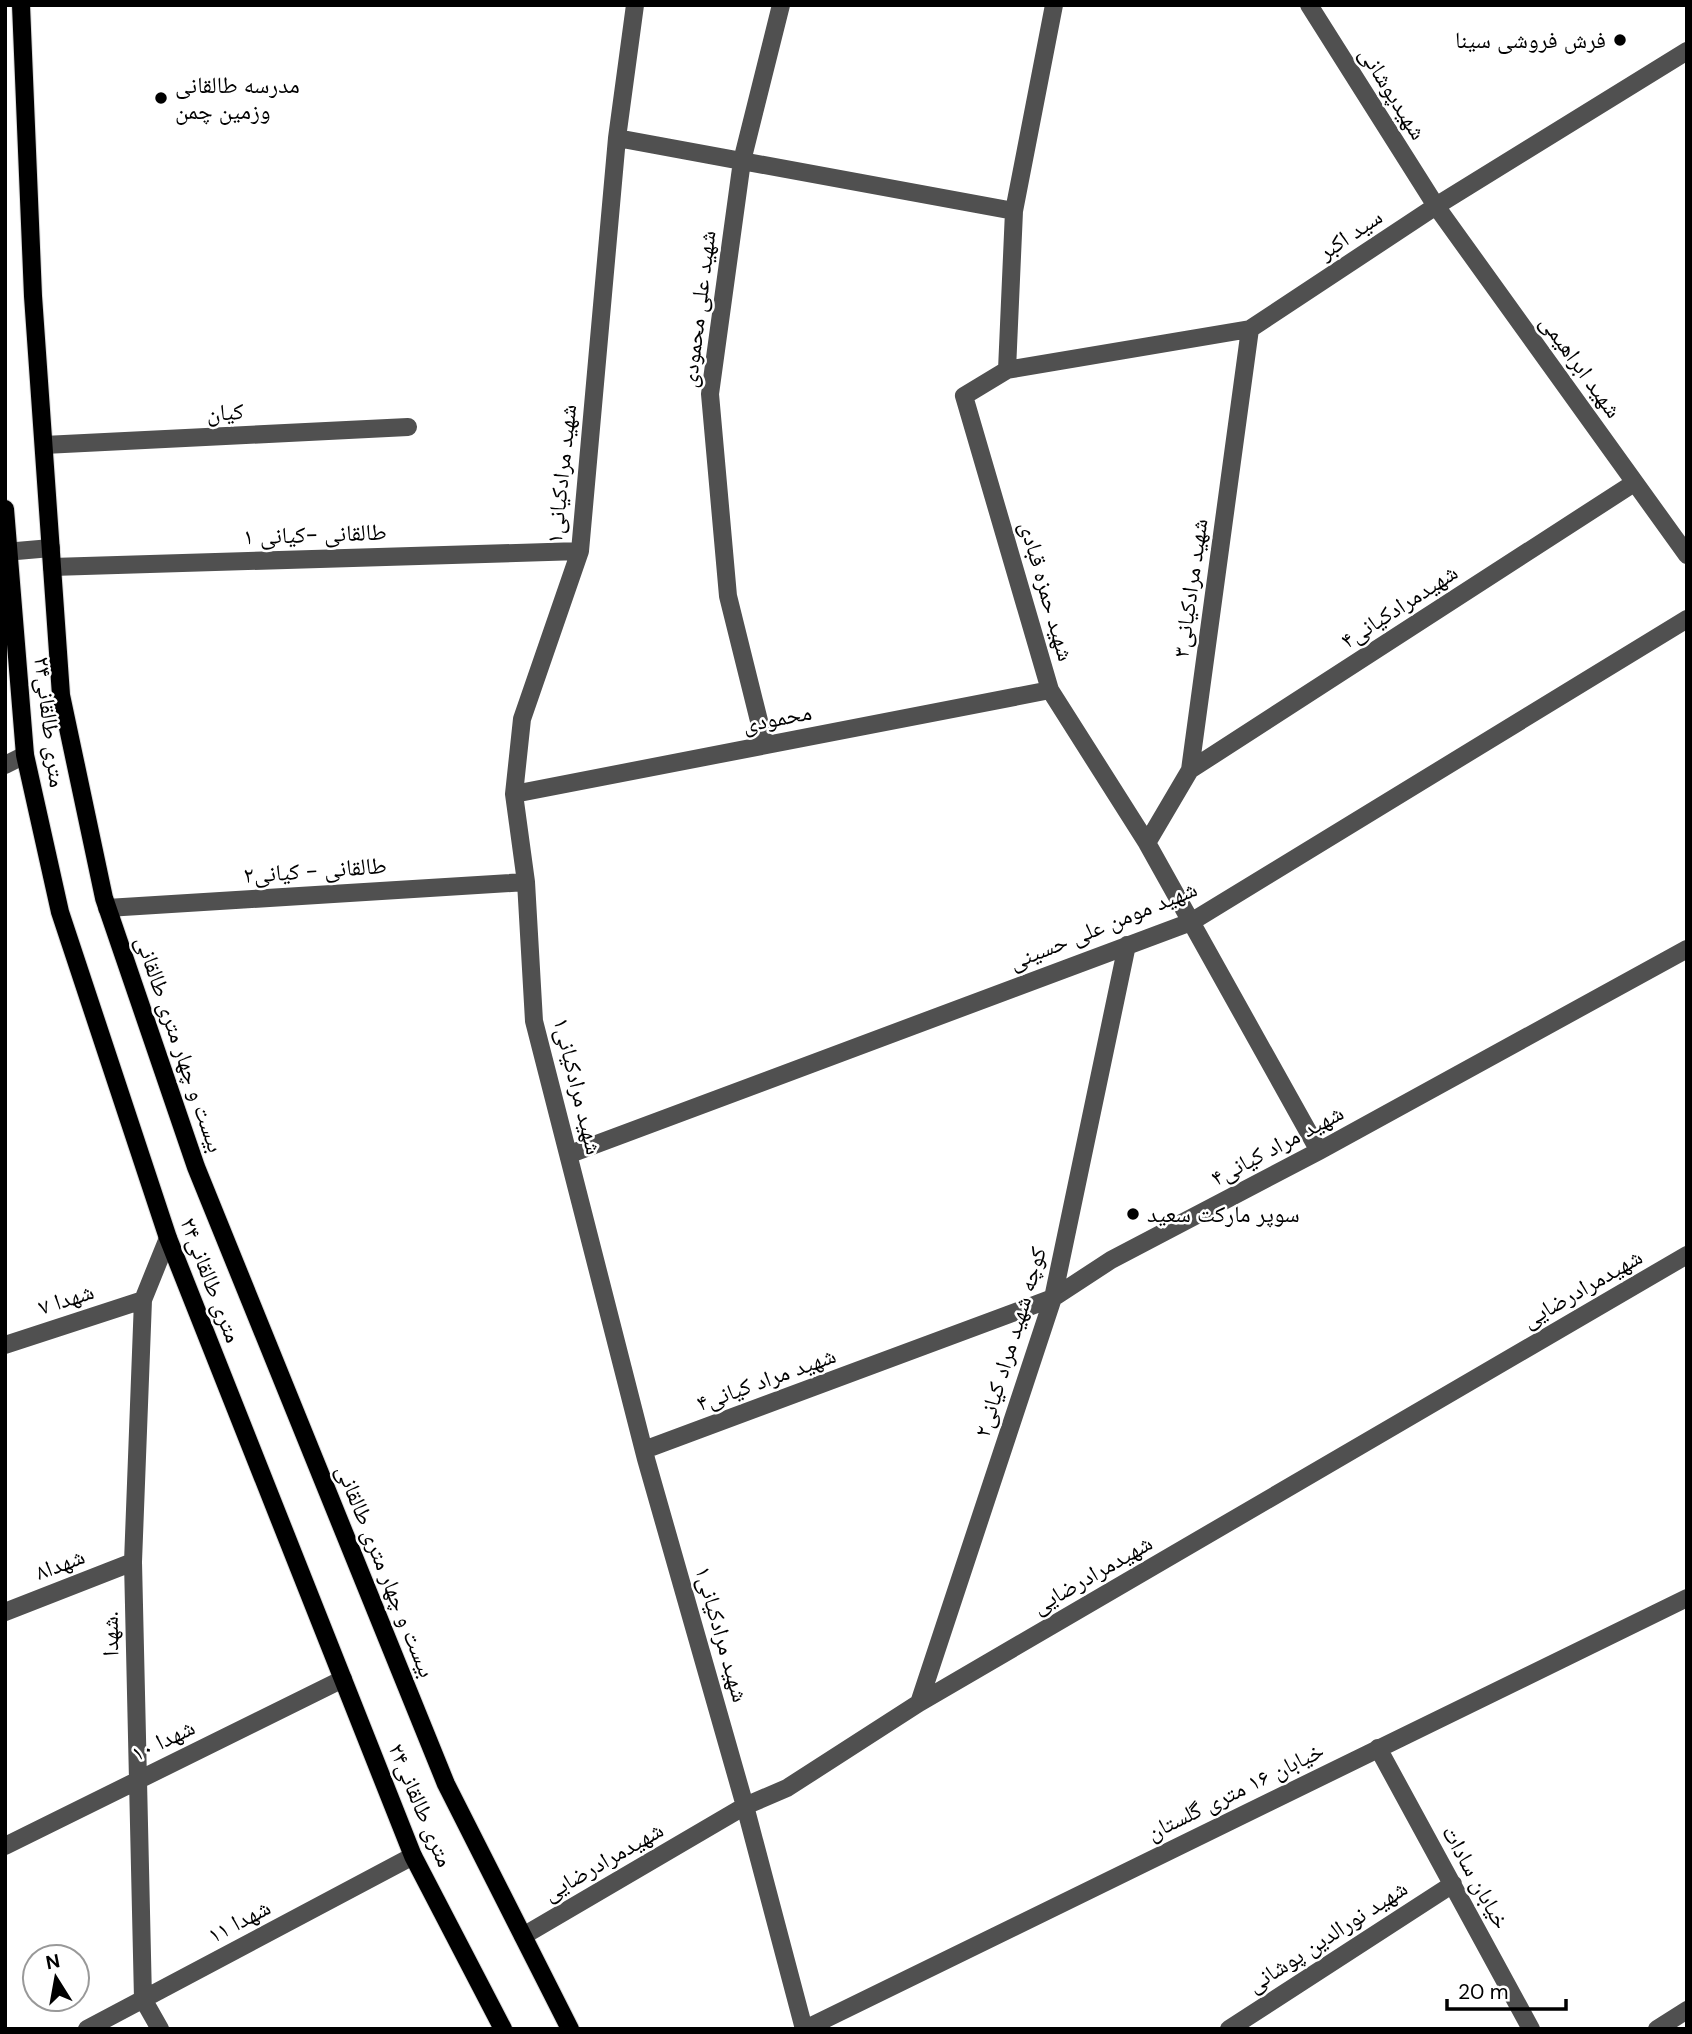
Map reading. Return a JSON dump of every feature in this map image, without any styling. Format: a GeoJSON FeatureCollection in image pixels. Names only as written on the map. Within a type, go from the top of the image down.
{"type":"FeatureCollection","features":[{"type":"Feature","properties":{"kind":"main road","name":"بیست و چهار متری طالقانی"},"geometry":{"type":"LineString","coordinates":[[20,5],[33,296],[61,695],[107,908],[201,1180],[446,1784],[570,2029]]}},
{"type":"Feature","properties":{"kind":"main road","name":"۲۴متری طالقانی"},"geometry":{"type":"LineString","coordinates":[[5,509],[25,755],[60,912],[168,1238],[413,1856],[503,2029]]}},
{"type":"Feature","properties":{"kind":"street","name":"شهید مرادکیانی۱"},"geometry":{"type":"LineString","coordinates":[[635,5],[617,138],[580,551],[522,719],[514,794],[526,882],[534,1021],[644,1450],[746,1806],[804,2029]]}},
{"type":"Feature","properties":{"kind":"street","name":"شهید علی محمودی"},"geometry":{"type":"LineString","coordinates":[[765,745],[728,596],[710,394],[742,161],[781,5]]}},
{"type":"Feature","properties":{"kind":"street"},"geometry":{"type":"LineString","coordinates":[[1007,370],[1014,211],[1054,5]]}},
{"type":"Feature","properties":{"kind":"street","name":"شهیدپوشانی"},"geometry":{"type":"LineString","coordinates":[[1309,5],[1436,206]]}},
{"type":"Feature","properties":{"kind":"street","name":"سید اکبر"},"geometry":{"type":"LineString","coordinates":[[1007,370],[1250,329],[1436,206],[1687,51]]}},
{"type":"Feature","properties":{"kind":"street"},"geometry":{"type":"LineString","coordinates":[[617,138],[1014,211]]}},
{"type":"Feature","properties":{"kind":"street","name":"شهید ابراهیمی"},"geometry":{"type":"LineString","coordinates":[[1436,206],[1687,555]]}},
{"type":"Feature","properties":{"kind":"street","name":"شهید مرادکیانی۳"},"geometry":{"type":"LineString","coordinates":[[1147,843],[1190,770],[1250,329]]}},
{"type":"Feature","properties":{"kind":"street","name":"شهید حمزه قبادی"},"geometry":{"type":"LineString","coordinates":[[1007,370],[964,396],[1050,690],[1147,843],[1318,1151]]}},
{"type":"Feature","properties":{"kind":"street","name":"کیان"},"geometry":{"type":"LineString","coordinates":[[44,445],[408,427]]}},
{"type":"Feature","properties":{"kind":"street","name":"شهیدمرادکیانی۴"},"geometry":{"type":"LineString","coordinates":[[1190,770],[1634,483]]}},
{"type":"Feature","properties":{"kind":"street"},"geometry":{"type":"LineString","coordinates":[[7,552],[51,548]]}},
{"type":"Feature","properties":{"kind":"street","name":"طالقانی -کیانی ۱"},"geometry":{"type":"LineString","coordinates":[[52,567],[580,551]]}},
{"type":"Feature","properties":{"kind":"street","name":"شهید مومن علی حسینی"},"geometry":{"type":"LineString","coordinates":[[570,1154],[1191,922],[1687,619]]}},
{"type":"Feature","properties":{"kind":"street","name":"محمودی"},"geometry":{"type":"LineString","coordinates":[[514,794],[1050,690]]}},
{"type":"Feature","properties":{"kind":"street"},"geometry":{"type":"LineString","coordinates":[[5,765],[25,755]]}},
{"type":"Feature","properties":{"kind":"street","name":"طالقانی - کیانی۲"},"geometry":{"type":"LineString","coordinates":[[107,908],[526,882]]}},
{"type":"Feature","properties":{"kind":"street","name":"کوچه شهید مراد کیانی۲"},"geometry":{"type":"LineString","coordinates":[[919,1703],[1053,1298],[1127,945]]}},
{"type":"Feature","properties":{"kind":"street","name":"شهید مراد کیانی۴"},"geometry":{"type":"LineString","coordinates":[[644,1450],[1053,1298],[1111,1260],[1318,1151],[1687,949]]}},
{"type":"Feature","properties":{"kind":"street","name":"شهدا."},"geometry":{"type":"LineString","coordinates":[[160,2029],[143,1999],[133,1562],[142,1300],[168,1238]]}},
{"type":"Feature","properties":{"kind":"street","name":"شهیدمرادرضایی"},"geometry":{"type":"LineString","coordinates":[[523,1936],[746,1806],[788,1788],[919,1703],[1687,1255]]}},
{"type":"Feature","properties":{"kind":"street","name":"شهدا ۷"},"geometry":{"type":"LineString","coordinates":[[5,1345],[142,1300]]}},
{"type":"Feature","properties":{"kind":"street","name":"شهدا۸"},"geometry":{"type":"LineString","coordinates":[[5,1612],[133,1562]]}},
{"type":"Feature","properties":{"kind":"street","name":"خیابان ۱۶ متری گلستان"},"geometry":{"type":"LineString","coordinates":[[804,2029],[1687,1598]]}},
{"type":"Feature","properties":{"kind":"street","name":"شهدا ۱۰"},"geometry":{"type":"LineString","coordinates":[[5,1846],[343,1679]]}},
{"type":"Feature","properties":{"kind":"street","name":"خیابان سادات"},"geometry":{"type":"LineString","coordinates":[[1378,1748],[1531,2029]]}},
{"type":"Feature","properties":{"kind":"street","name":"شهدا ۱۱"},"geometry":{"type":"LineString","coordinates":[[87,2029],[413,1856]]}},
{"type":"Feature","properties":{"kind":"street","name":"شهید نورالدین پوشانی"},"geometry":{"type":"LineString","coordinates":[[1228,2029],[1452,1884]]}},
{"type":"Feature","properties":{"kind":"street"},"geometry":{"type":"LineString","coordinates":[[1657,2029],[1687,2010]]}},
{"type":"Feature","properties":{"kind":"place","name":"فرش فروشی سینا"},"geometry":{"type":"Point","coordinates":[1620,40]}},
{"type":"Feature","properties":{"kind":"place","name":"مدرسه طالقانی وزمین چمن"},"geometry":{"type":"Point","coordinates":[161,98]}},
{"type":"Feature","properties":{"kind":"place","name":"سوپر مارکت سعید"},"geometry":{"type":"Point","coordinates":[1133,1214]}}]}
